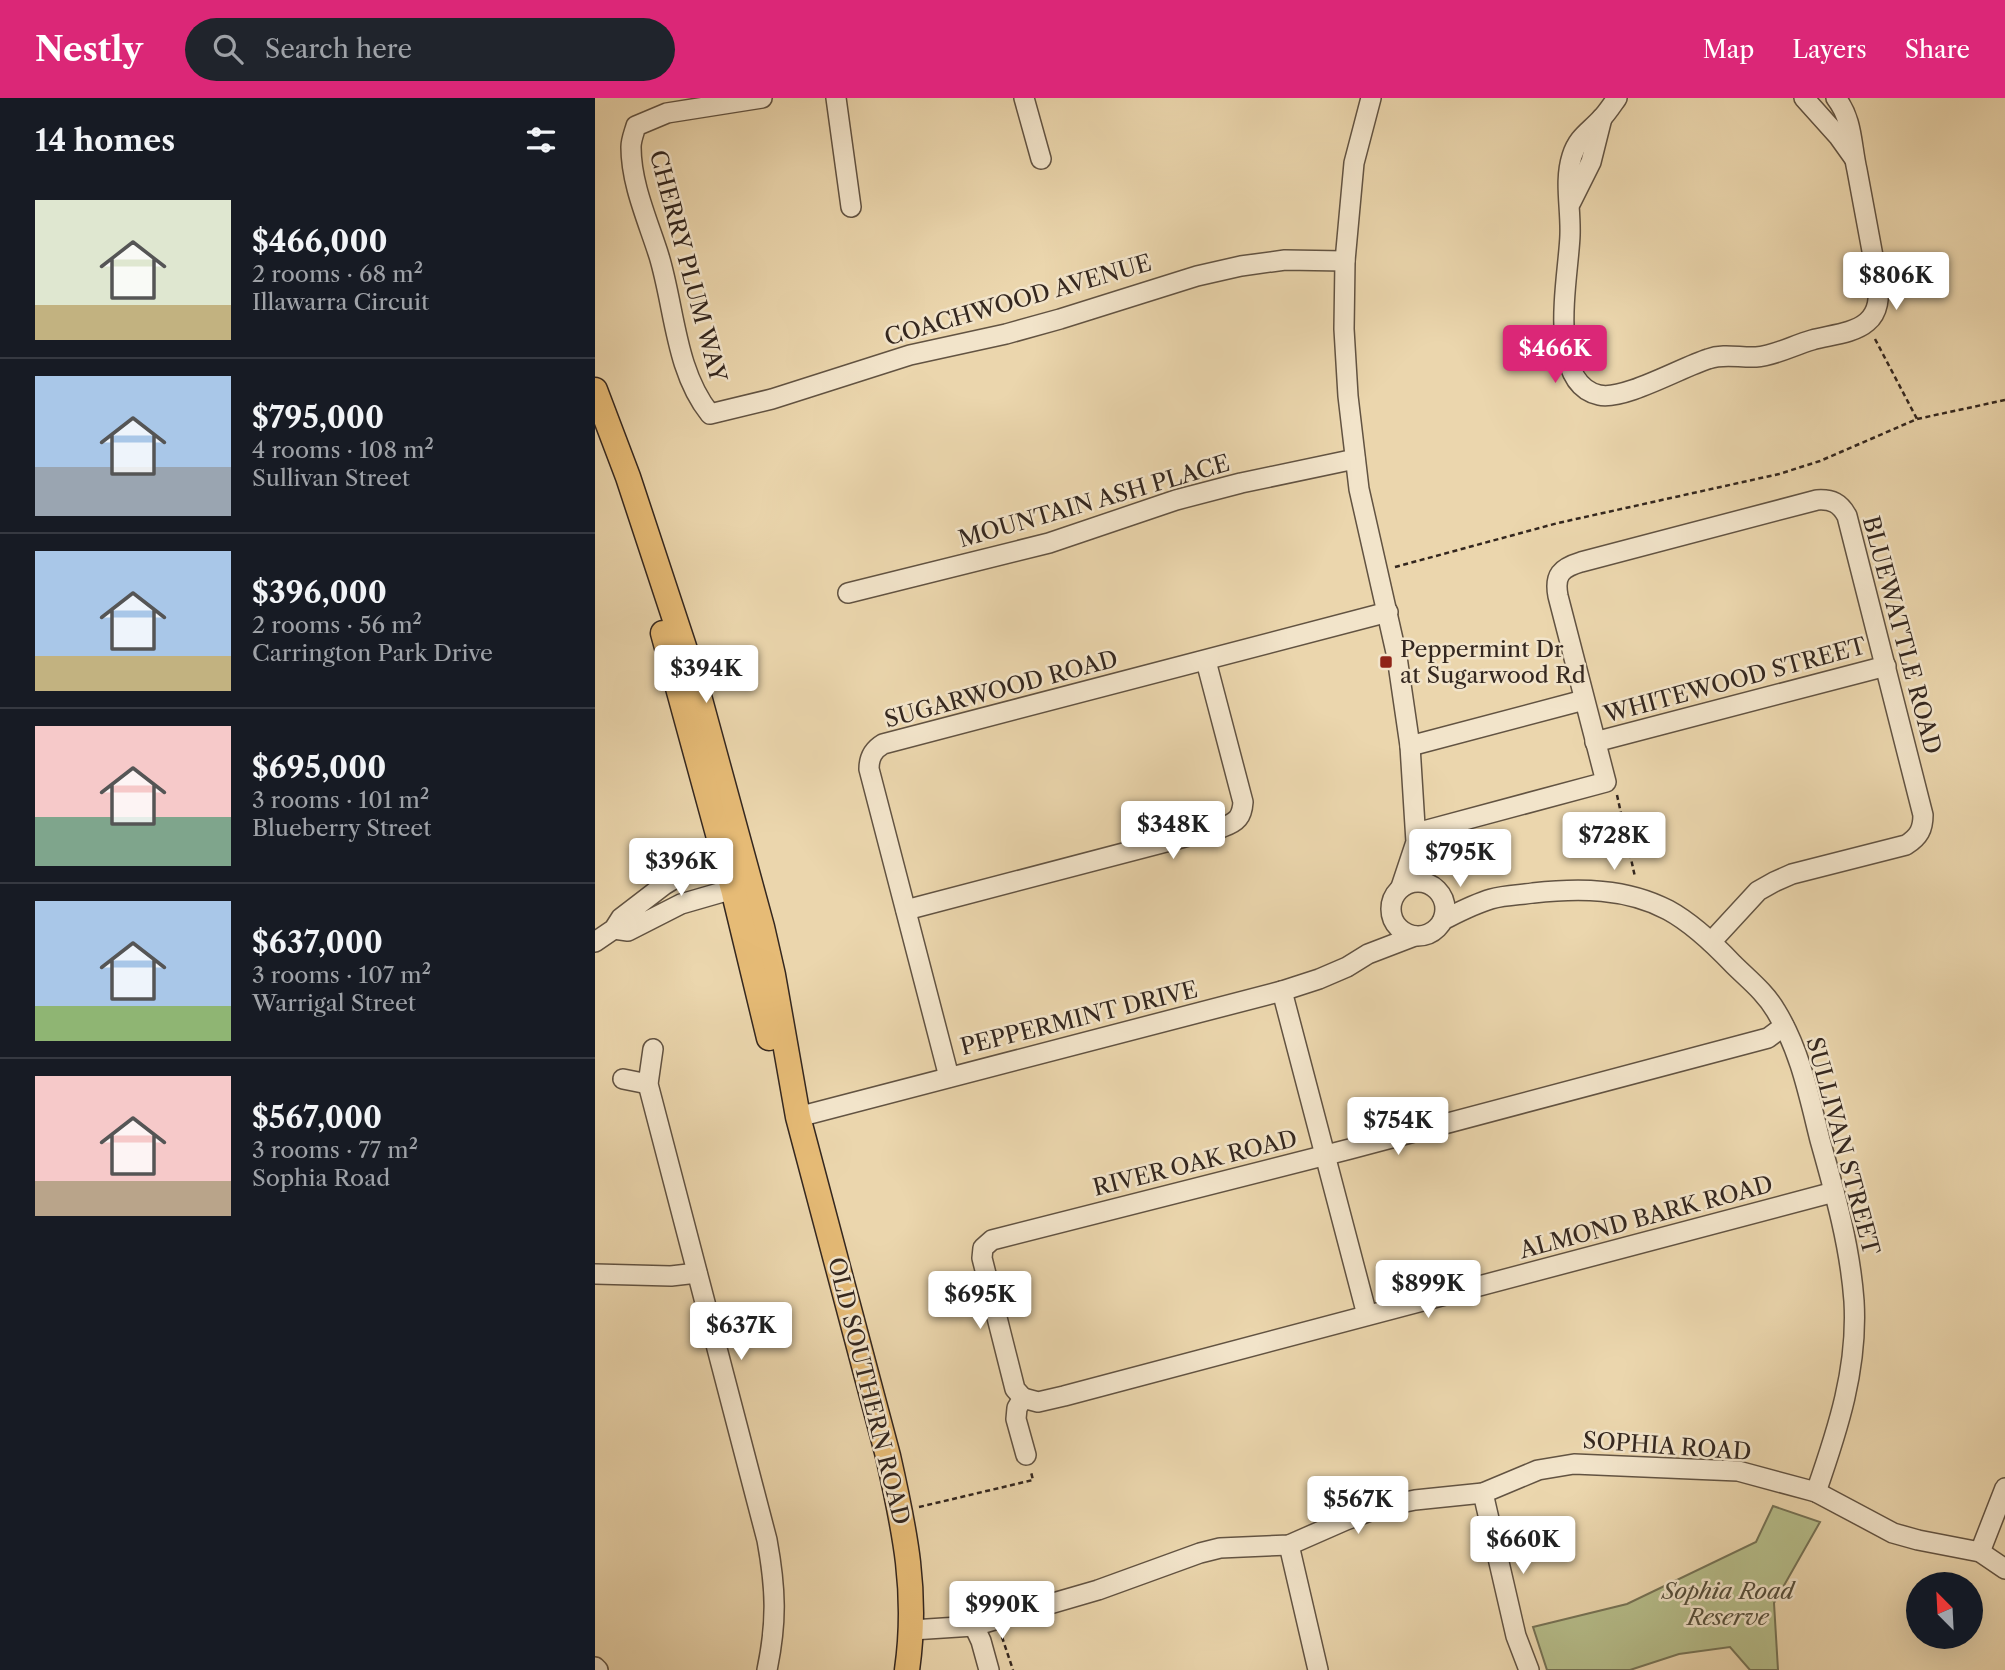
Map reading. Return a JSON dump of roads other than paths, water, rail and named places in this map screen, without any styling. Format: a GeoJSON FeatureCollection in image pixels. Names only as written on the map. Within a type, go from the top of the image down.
{"type":"FeatureCollection","features":[{"type":"Feature","properties":{"kind":"main road","name":"OLD SOUTHERN ROAD"},"geometry":{"type":"LineString","coordinates":[[595,390],[693,674],[734,858],[773,975],[798,1117],[901,1511],[911,1583],[912,1630],[907,1670]]}},
{"type":"Feature","properties":{"kind":"main road","name":"OLD SOUTHERN ROAD"},"geometry":{"type":"LineString","coordinates":[[734,858],[733,890],[779,1077],[798,1117]]}},
{"type":"Feature","properties":{"kind":"street","name":"CHERRY PLUM WAY"},"geometry":{"type":"LineString","coordinates":[[710,414],[697,398],[685,368],[666,285],[634,174],[630,145],[636,126],[667,113],[762,98]]}},
{"type":"Feature","properties":{"kind":"street"},"geometry":{"type":"LineString","coordinates":[[836,98],[851,207]]}},
{"type":"Feature","properties":{"kind":"street"},"geometry":{"type":"LineString","coordinates":[[1024,98],[1041,159]]}},
{"type":"Feature","properties":{"kind":"street"},"geometry":{"type":"LineString","coordinates":[[1371,98],[1355,163],[1345,261],[1344,328],[1348,396],[1367,528],[1397,657],[1410,746],[1416,837],[1445,905],[1443,920],[1438,927],[1431,932],[1415,936],[1399,929],[1391,913]]}},
{"type":"Feature","properties":{"kind":"street"},"geometry":{"type":"LineString","coordinates":[[1617,98],[1602,118],[1584,133],[1572,154],[1568,173],[1570,238],[1565,315],[1567,356],[1573,377],[1582,387],[1601,396],[1613,396],[1710,358],[1729,355],[1766,356],[1867,323],[1877,307],[1879,297],[1848,118],[1836,98]]}},
{"type":"Feature","properties":{"kind":"street"},"geometry":{"type":"LineString","coordinates":[[1816,103],[1854,158]]}},
{"type":"Feature","properties":{"kind":"street"},"geometry":{"type":"LineString","coordinates":[[1570,204],[1591,162],[1602,118]]}},
{"type":"Feature","properties":{"kind":"street"},"geometry":{"type":"LineString","coordinates":[[1572,154],[1591,162]]}},
{"type":"Feature","properties":{"kind":"street","name":"COACHWOOD AVENUE"},"geometry":{"type":"LineString","coordinates":[[710,414],[783,395],[910,355],[1038,325],[1205,274],[1285,260],[1345,261]]}},
{"type":"Feature","properties":{"kind":"street","name":"MOUNTAIN ASH PLACE"},"geometry":{"type":"LineString","coordinates":[[848,593],[1049,543],[1176,500],[1355,458]]}},
{"type":"Feature","properties":{"kind":"street","name":"BLUEWATTLE ROAD"},"geometry":{"type":"LineString","coordinates":[[1416,837],[1606,782],[1556,584],[1564,569],[1581,562],[1827,499],[1842,507],[1847,516],[1923,815],[1921,832],[1915,840],[1906,845],[1792,874],[1774,882],[1758,891],[1711,942]]}},
{"type":"Feature","properties":{"kind":"street","name":"SUGARWOOD ROAD"},"geometry":{"type":"LineString","coordinates":[[949,1077],[869,769],[869,760],[876,748],[1388,612]]}},
{"type":"Feature","properties":{"kind":"street"},"geometry":{"type":"LineString","coordinates":[[906,910],[1223,827],[1239,819],[1243,802],[1206,660]]}},
{"type":"Feature","properties":{"kind":"street","name":"WHITEWOOD STREET"},"geometry":{"type":"LineString","coordinates":[[1595,742],[1886,666]]}},
{"type":"Feature","properties":{"kind":"street"},"geometry":{"type":"LineString","coordinates":[[1410,746],[1584,700]]}},
{"type":"Feature","properties":{"kind":"street"},"geometry":{"type":"LineString","coordinates":[[1368,954],[1391,913],[1393,899],[1401,887],[1416,837]]}},
{"type":"Feature","properties":{"kind":"street"},"geometry":{"type":"LineString","coordinates":[[602,932],[664,885],[697,865],[734,858]]}},
{"type":"Feature","properties":{"kind":"street"},"geometry":{"type":"LineString","coordinates":[[1401,887],[1417,882],[1436,889]]}},
{"type":"Feature","properties":{"kind":"street","name":"SULLIVAN STREET"},"geometry":{"type":"LineString","coordinates":[[1436,889],[1494,898]]}},
{"type":"Feature","properties":{"kind":"street","name":"SULLIVAN STREET"},"geometry":{"type":"LineString","coordinates":[[1443,920],[1494,898],[1562,890],[1590,889],[1616,893],[1668,911],[1711,942],[1763,993],[1784,1026],[1797,1056],[1834,1192],[1848,1253],[1854,1301],[1849,1383],[1837,1432],[1816,1492]]}},
{"type":"Feature","properties":{"kind":"street"},"geometry":{"type":"LineString","coordinates":[[602,932],[628,931],[681,904],[733,890]]}},
{"type":"Feature","properties":{"kind":"street","name":"PEPPERMINT DRIVE"},"geometry":{"type":"LineString","coordinates":[[798,1117],[1282,991],[1347,967],[1368,954],[1415,936]]}},
{"type":"Feature","properties":{"kind":"street"},"geometry":{"type":"LineString","coordinates":[[1282,991],[1367,1315]]}},
{"type":"Feature","properties":{"kind":"street","name":"RIVER OAK ROAD"},"geometry":{"type":"LineString","coordinates":[[1023,1398],[1015,1389],[982,1258],[983,1248],[992,1240],[1326,1156],[1768,1038],[1784,1026]]}},
{"type":"Feature","properties":{"kind":"street"},"geometry":{"type":"LineString","coordinates":[[653,1049],[648,1084],[767,1540],[774,1576],[776,1611],[767,1670]]}},
{"type":"Feature","properties":{"kind":"street"},"geometry":{"type":"LineString","coordinates":[[624,1079],[648,1084]]}},
{"type":"Feature","properties":{"kind":"street","name":"ALMOND BARK ROAD"},"geometry":{"type":"LineString","coordinates":[[1023,1398],[1038,1402],[1064,1396],[1834,1192]]}},
{"type":"Feature","properties":{"kind":"street"},"geometry":{"type":"LineString","coordinates":[[595,1274],[671,1276],[697,1273]]}},
{"type":"Feature","properties":{"kind":"street"},"geometry":{"type":"LineString","coordinates":[[1023,1398],[1017,1408],[1016,1419],[1026,1455]]}},
{"type":"Feature","properties":{"kind":"street","name":"SOPHIA ROAD"},"geometry":{"type":"LineString","coordinates":[[912,1630],[974,1626],[1098,1590],[1210,1550],[1289,1545],[1381,1507],[1415,1500],[1483,1493],[1538,1470],[1588,1463],[1738,1471],[1816,1492],[1893,1533],[1980,1552],[2005,1569]]}},
{"type":"Feature","properties":{"kind":"street"},"geometry":{"type":"LineString","coordinates":[[1980,1552],[2005,1488]]}},
{"type":"Feature","properties":{"kind":"street"},"geometry":{"type":"LineString","coordinates":[[1483,1493],[1517,1636],[1529,1670]]}},
{"type":"Feature","properties":{"kind":"street"},"geometry":{"type":"LineString","coordinates":[[1289,1545],[1318,1670]]}},
{"type":"Feature","properties":{"kind":"street"},"geometry":{"type":"LineString","coordinates":[[974,1626],[989,1670]]}},
{"type":"Feature","properties":{"kind":"place","name":"Peppermint Dr at Sugarwood Rd"},"geometry":{"type":"Point","coordinates":[1386,662]}},
{"type":"Feature","properties":{"kind":"park label","name":"Sophia Road Reserve"},"geometry":{"type":"Point","coordinates":[1728,1604]}}]}
